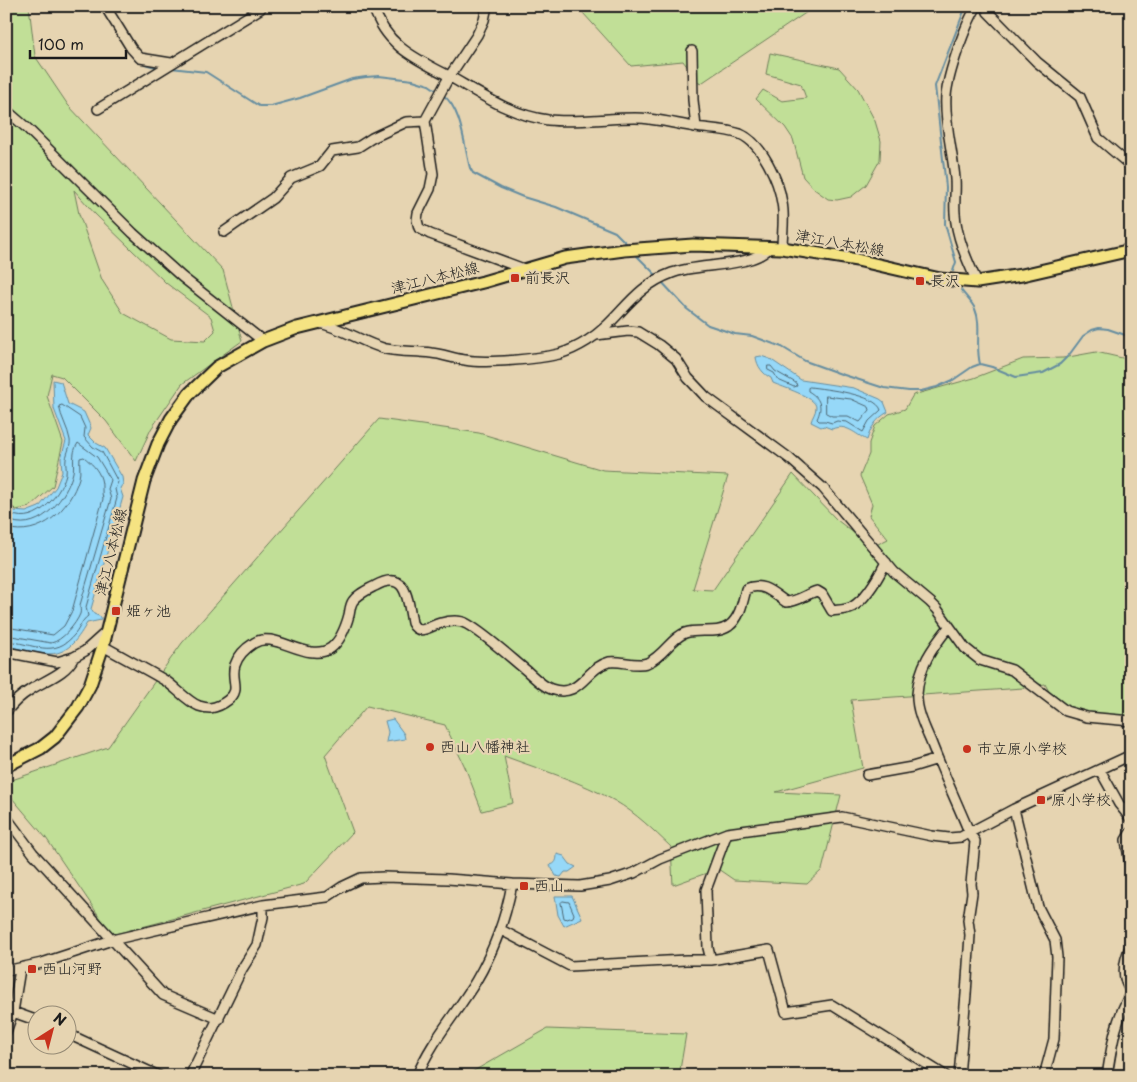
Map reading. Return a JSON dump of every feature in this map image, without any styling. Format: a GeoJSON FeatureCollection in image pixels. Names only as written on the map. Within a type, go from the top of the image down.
{"type":"FeatureCollection","features":[{"type":"Feature","properties":{"kind":"main road","name":"津江八本松線"},"geometry":{"type":"LineString","coordinates":[[6,766],[41,748],[62,729],[78,708],[87,690],[103,646],[144,481],[158,444],[171,419],[190,393],[217,367],[263,341],[296,328],[483,282],[564,258],[624,250],[693,245],[782,248],[857,260],[940,278],[976,282],[1022,275],[1131,250]]}},
{"type":"Feature","properties":{"kind":"street"},"geometry":{"type":"LineString","coordinates":[[105,6],[131,48],[140,58],[171,63]]}},
{"type":"Feature","properties":{"kind":"street"},"geometry":{"type":"LineString","coordinates":[[98,109],[262,6]]}},
{"type":"Feature","properties":{"kind":"street"},"geometry":{"type":"LineString","coordinates":[[373,6],[378,20],[397,46],[411,57],[498,105],[533,117],[557,120],[602,121],[641,118],[739,134],[754,144],[771,169],[783,203],[782,248]]}},
{"type":"Feature","properties":{"kind":"street"},"geometry":{"type":"LineString","coordinates":[[487,6],[484,20],[477,36],[449,77],[425,121],[433,174],[430,189],[418,213],[417,220],[419,228],[430,234],[524,269]]}},
{"type":"Feature","properties":{"kind":"street"},"geometry":{"type":"LineString","coordinates":[[976,282],[965,252],[955,214],[955,181],[946,95],[958,50],[967,25],[977,6]]}},
{"type":"Feature","properties":{"kind":"street"},"geometry":{"type":"LineString","coordinates":[[986,6],[988,12],[1037,62],[1080,97],[1098,138],[1131,166]]}},
{"type":"Feature","properties":{"kind":"street"},"geometry":{"type":"LineString","coordinates":[[692,51],[696,127]]}},
{"type":"Feature","properties":{"kind":"street"},"geometry":{"type":"LineString","coordinates":[[6,110],[28,128],[140,239],[182,276],[263,341]]}},
{"type":"Feature","properties":{"kind":"street"},"geometry":{"type":"LineString","coordinates":[[224,232],[273,198],[291,178],[320,166],[332,151],[358,147],[372,138],[406,122],[425,121]]}},
{"type":"Feature","properties":{"kind":"street"},"geometry":{"type":"LineString","coordinates":[[318,323],[330,325],[385,348],[404,352],[441,354],[465,361],[526,358],[559,354],[586,342],[596,335],[640,290],[652,282],[673,272],[752,260],[765,253],[769,248]]}},
{"type":"Feature","properties":{"kind":"street"},"geometry":{"type":"LineString","coordinates":[[596,335],[628,331],[638,332],[659,345],[676,359],[688,378],[706,397],[808,473],[894,572],[930,602],[965,648],[980,660],[1012,670],[1066,711],[1087,717],[1131,722]]}},
{"type":"Feature","properties":{"kind":"street"},"geometry":{"type":"LineString","coordinates":[[103,646],[166,682],[199,706],[210,708],[222,704],[234,695],[234,666],[243,652],[255,642],[268,640],[312,652],[324,652],[332,647],[345,628],[351,603],[355,598],[381,583],[390,581],[404,588],[408,596],[412,623],[420,630],[426,630],[440,623],[451,621],[467,624],[544,686],[561,691],[571,690],[595,669],[608,662],[638,665],[647,663],[659,656],[680,635],[687,632],[713,631],[727,628],[732,624],[740,609],[746,589],[752,586],[762,586],[786,602],[796,601],[817,591],[822,594],[832,611],[853,606],[875,582],[886,562]]}},
{"type":"Feature","properties":{"kind":"street"},"geometry":{"type":"LineString","coordinates":[[949,627],[925,658],[917,703],[938,760],[970,834],[975,841],[971,884],[972,894],[968,920],[970,935],[959,1076]]}},
{"type":"Feature","properties":{"kind":"street"},"geometry":{"type":"LineString","coordinates":[[6,652],[57,662],[74,657],[85,651],[106,632]]}},
{"type":"Feature","properties":{"kind":"street"},"geometry":{"type":"LineString","coordinates":[[6,712],[29,690],[70,665],[74,657]]}},
{"type":"Feature","properties":{"kind":"street"},"geometry":{"type":"LineString","coordinates":[[6,971],[42,963],[112,940],[263,905],[327,897],[361,878],[448,879],[512,884],[580,886],[610,881],[634,873],[660,859],[727,833],[842,817],[949,838],[961,838],[1014,809],[1131,755]]}},
{"type":"Feature","properties":{"kind":"street"},"geometry":{"type":"LineString","coordinates":[[867,776],[938,760]]}},
{"type":"Feature","properties":{"kind":"street"},"geometry":{"type":"LineString","coordinates":[[1100,770],[1119,804],[1131,819]]}},
{"type":"Feature","properties":{"kind":"street"},"geometry":{"type":"LineString","coordinates":[[1014,809],[1038,907],[1055,940],[1058,957],[1054,1039],[1044,1076]]}},
{"type":"Feature","properties":{"kind":"street"},"geometry":{"type":"LineString","coordinates":[[6,816],[33,853],[163,995],[219,1019]]}},
{"type":"Feature","properties":{"kind":"street"},"geometry":{"type":"LineString","coordinates":[[1131,832],[1126,840],[1131,871]]}},
{"type":"Feature","properties":{"kind":"street"},"geometry":{"type":"LineString","coordinates":[[711,960],[708,948],[706,890],[727,833]]}},
{"type":"Feature","properties":{"kind":"street"},"geometry":{"type":"LineString","coordinates":[[417,1076],[429,1052],[476,980],[496,938],[509,902],[512,884]]}},
{"type":"Feature","properties":{"kind":"street"},"geometry":{"type":"LineString","coordinates":[[190,1076],[242,969],[257,944],[263,917],[263,905]]}},
{"type":"Feature","properties":{"kind":"street"},"geometry":{"type":"LineString","coordinates":[[503,931],[570,966],[711,960],[769,950],[786,1012],[832,1004],[946,1076]]}},
{"type":"Feature","properties":{"kind":"street"},"geometry":{"type":"LineString","coordinates":[[1107,1076],[1114,1030],[1131,992],[1124,983],[1125,958],[1131,945]]}},
{"type":"Feature","properties":{"kind":"street"},"geometry":{"type":"LineString","coordinates":[[6,1032],[13,1012],[20,969]]}},
{"type":"Feature","properties":{"kind":"street"},"geometry":{"type":"LineString","coordinates":[[13,1012],[28,1017]]}},
{"type":"Feature","properties":{"kind":"street"},"geometry":{"type":"LineString","coordinates":[[78,1039],[159,1076]]}},
{"type":"Feature","properties":{"kind":"green space"},"geometry":{"type":"Polygon","coordinates":[[[6,6],[29,6],[35,56],[68,105],[223,270],[242,341],[182,384],[151,429],[136,461],[106,421],[62,377],[52,374],[47,396],[63,442],[53,486],[30,507],[16,510],[6,500],[6,6]],[[74,190],[79,214],[102,280],[123,313],[171,339],[205,341],[215,331],[211,317],[166,283],[95,214],[74,190]]]}},
{"type":"Feature","properties":{"kind":"green space"},"geometry":{"type":"Polygon","coordinates":[[[580,6],[813,6],[813,8],[700,84],[683,61],[631,66],[583,13],[580,6]]]}},
{"type":"Feature","properties":{"kind":"green space"},"geometry":{"type":"Polygon","coordinates":[[[770,53],[839,68],[858,89],[875,121],[881,141],[880,160],[866,185],[851,197],[837,200],[828,199],[814,189],[803,177],[793,139],[785,127],[756,99],[763,90],[782,101],[806,98],[801,84],[766,74],[770,53]]]}},
{"type":"Feature","properties":{"kind":"green space"},"geometry":{"type":"Polygon","coordinates":[[[1096,352],[1131,360],[1131,717],[1081,715],[1055,703],[1045,684],[1023,688],[851,700],[863,768],[776,792],[841,795],[822,870],[807,884],[734,880],[718,869],[673,885],[671,847],[630,811],[602,794],[560,776],[504,756],[513,803],[482,811],[465,767],[445,725],[367,706],[325,755],[353,832],[304,884],[112,935],[46,838],[6,791],[6,782],[108,747],[182,643],[379,419],[479,433],[603,470],[728,476],[693,589],[713,590],[793,474],[837,520],[872,547],[888,539],[869,516],[872,504],[860,476],[869,454],[869,443],[875,426],[889,414],[905,409],[913,395],[974,378],[1023,359],[1063,358],[1096,352]]]}},
{"type":"Feature","properties":{"kind":"green space"},"geometry":{"type":"Polygon","coordinates":[[[547,1029],[686,1034],[679,1076],[465,1076],[547,1029]]]}},
{"type":"Feature","properties":{"kind":"water"},"geometry":{"type":"Polygon","coordinates":[[[761,356],[770,359],[801,380],[854,388],[880,399],[884,402],[888,412],[874,424],[867,440],[846,428],[832,429],[824,426],[821,427],[811,422],[816,409],[815,403],[805,396],[773,383],[771,378],[759,367],[756,357],[761,356]]]}},
{"type":"Feature","properties":{"kind":"water","name":"姫ヶ池"},"geometry":{"type":"Polygon","coordinates":[[[53,380],[61,382],[68,404],[84,412],[91,428],[88,435],[105,448],[122,477],[123,484],[120,488],[123,497],[91,609],[94,614],[101,617],[101,620],[87,623],[70,646],[62,651],[44,654],[6,646],[6,505],[14,511],[26,512],[39,507],[56,487],[62,472],[61,458],[66,441],[54,409],[53,380]]]}},
{"type":"Feature","properties":{"kind":"water"},"geometry":{"type":"Polygon","coordinates":[[[393,719],[404,734],[405,739],[386,742],[388,732],[385,721],[393,719]]]}},
{"type":"Feature","properties":{"kind":"water"},"geometry":{"type":"Polygon","coordinates":[[[557,854],[564,856],[570,864],[576,867],[569,872],[565,872],[561,877],[556,876],[550,865],[556,861],[557,854]]]}},
{"type":"Feature","properties":{"kind":"water"},"geometry":{"type":"Polygon","coordinates":[[[555,896],[572,896],[582,918],[564,926],[558,915],[555,896]]]}},
{"type":"Feature","properties":{"kind":"waterway"},"geometry":{"type":"LineString","coordinates":[[99,6],[105,15]]}},
{"type":"Feature","properties":{"kind":"waterway"},"geometry":{"type":"LineString","coordinates":[[953,271],[956,262],[945,224],[946,187],[935,86],[966,6]]}},
{"type":"Feature","properties":{"kind":"waterway"},"geometry":{"type":"LineString","coordinates":[[117,33],[133,57],[144,64],[159,67]]}},
{"type":"Feature","properties":{"kind":"waterway"},"geometry":{"type":"LineString","coordinates":[[171,68],[206,72],[259,106],[271,106],[300,98],[352,79],[366,77],[379,76],[413,80],[429,85],[439,92]]}},
{"type":"Feature","properties":{"kind":"waterway"},"geometry":{"type":"LineString","coordinates":[[443,95],[449,101],[458,118],[470,168],[473,173],[501,188],[556,207],[615,232],[629,246]]}},
{"type":"Feature","properties":{"kind":"waterway"},"geometry":{"type":"LineString","coordinates":[[635,254],[658,277]]}},
{"type":"Feature","properties":{"kind":"waterway"},"geometry":{"type":"LineString","coordinates":[[661,281],[687,309],[708,325],[735,334],[752,336],[782,347],[805,361],[841,374],[884,388],[909,391],[921,391],[937,387],[980,364],[1016,377],[1043,373],[1060,364],[1083,336],[1099,328],[1131,337]]}},
{"type":"Feature","properties":{"kind":"waterway"},"geometry":{"type":"LineString","coordinates":[[961,290],[974,306],[977,315],[980,364]]}},
{"type":"Feature","properties":{"kind":"place","name":"前長沢"},"geometry":{"type":"Point","coordinates":[515,278]}},
{"type":"Feature","properties":{"kind":"place","name":"長沢"},"geometry":{"type":"Point","coordinates":[920,281]}},
{"type":"Feature","properties":{"kind":"place","name":"姫ヶ池"},"geometry":{"type":"Point","coordinates":[116,611]}},
{"type":"Feature","properties":{"kind":"place","name":"西山八幡神社"},"geometry":{"type":"Point","coordinates":[430,747]}},
{"type":"Feature","properties":{"kind":"place","name":"市立原小学校"},"geometry":{"type":"Point","coordinates":[967,749]}},
{"type":"Feature","properties":{"kind":"place","name":"原小学校"},"geometry":{"type":"Point","coordinates":[1041,800]}},
{"type":"Feature","properties":{"kind":"place","name":"西山"},"geometry":{"type":"Point","coordinates":[524,886]}},
{"type":"Feature","properties":{"kind":"place","name":"西山河野"},"geometry":{"type":"Point","coordinates":[32,969]}}]}
